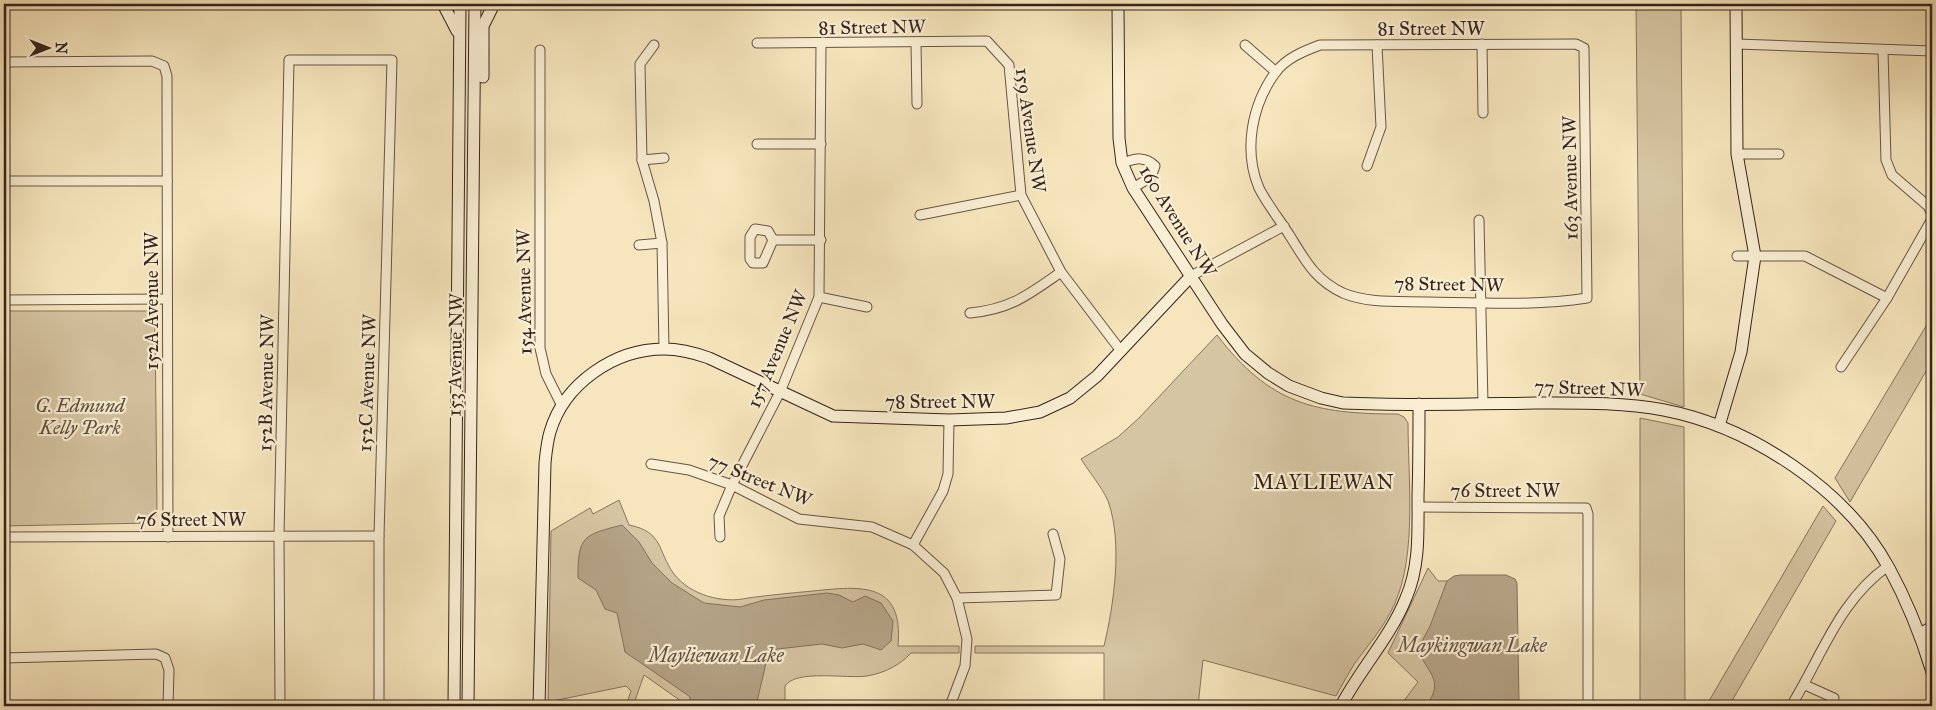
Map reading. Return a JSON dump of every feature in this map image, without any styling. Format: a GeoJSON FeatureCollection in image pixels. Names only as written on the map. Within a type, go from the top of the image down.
{"type":"FeatureCollection","features":[{"type":"Feature","properties":{"kind":"street"},"geometry":{"type":"LineString","coordinates":[[443,4],[454,21],[460,51]]}},
{"type":"Feature","properties":{"kind":"street","name":"153 Avenue NW"},"geometry":{"type":"LineString","coordinates":[[454,706],[460,4]]}},
{"type":"Feature","properties":{"kind":"street","name":"153 Avenue NW"},"geometry":{"type":"LineString","coordinates":[[468,706],[475,4]]}},
{"type":"Feature","properties":{"kind":"street"},"geometry":{"type":"LineString","coordinates":[[475,148],[482,103],[484,26],[488,12],[494,4]]}},
{"type":"Feature","properties":{"kind":"street","name":"160 Avenue NW"},"geometry":{"type":"LineString","coordinates":[[1118,4],[1119,138],[1122,162],[1133,188],[1245,354]]}},
{"type":"Feature","properties":{"kind":"street"},"geometry":{"type":"LineString","coordinates":[[1719,426],[1741,352],[1755,256],[1737,154],[1736,4]]}},
{"type":"Feature","properties":{"kind":"street","name":"81 Street NW"},"geometry":{"type":"LineString","coordinates":[[757,43],[987,41]]}},
{"type":"Feature","properties":{"kind":"street","name":"159 Avenue NW"},"geometry":{"type":"LineString","coordinates":[[987,41],[1009,65],[1021,195],[1061,272],[1121,351]]}},
{"type":"Feature","properties":{"kind":"street"},"geometry":{"type":"LineString","coordinates":[[916,42],[917,104]]}},
{"type":"Feature","properties":{"kind":"street","name":"157 Avenue NW"},"geometry":{"type":"LineString","coordinates":[[720,537],[719,516],[732,485],[780,392],[819,297],[821,240],[820,43]]}},
{"type":"Feature","properties":{"kind":"street"},"geometry":{"type":"LineString","coordinates":[[1245,44],[1276,72],[1256,109],[1252,131],[1251,154],[1259,188],[1284,226]]}},
{"type":"Feature","properties":{"kind":"street"},"geometry":{"type":"LineString","coordinates":[[1482,44],[1483,114]]}},
{"type":"Feature","properties":{"kind":"street","name":"81 Street NW"},"geometry":{"type":"LineString","coordinates":[[1276,72],[1298,53],[1320,45],[1576,44],[1584,48],[1584,58]]}},
{"type":"Feature","properties":{"kind":"street"},"geometry":{"type":"LineString","coordinates":[[1737,44],[1883,51],[1932,51]]}},
{"type":"Feature","properties":{"kind":"street"},"geometry":{"type":"LineString","coordinates":[[654,45],[640,64],[642,160],[654,200],[662,243],[664,349]]}},
{"type":"Feature","properties":{"kind":"street"},"geometry":{"type":"LineString","coordinates":[[1367,166],[1381,127],[1377,45]]}},
{"type":"Feature","properties":{"kind":"street","name":"154 Avenue NW"},"geometry":{"type":"LineString","coordinates":[[540,50],[540,348],[546,374],[562,406]]}},
{"type":"Feature","properties":{"kind":"street"},"geometry":{"type":"LineString","coordinates":[[1883,51],[1886,160],[1892,175],[1928,206],[1932,214]]}},
{"type":"Feature","properties":{"kind":"street","name":"163 Avenue NW"},"geometry":{"type":"LineString","coordinates":[[1584,58],[1589,272],[1587,298]]}},
{"type":"Feature","properties":{"kind":"street","name":"152C Avenue NW"},"geometry":{"type":"LineString","coordinates":[[289,60],[392,60],[379,536],[379,706]]}},
{"type":"Feature","properties":{"kind":"street","name":"152B Avenue NW"},"geometry":{"type":"LineString","coordinates":[[280,706],[279,536],[289,60]]}},
{"type":"Feature","properties":{"kind":"street","name":"152A Avenue NW"},"geometry":{"type":"LineString","coordinates":[[4,62],[152,61],[164,66],[167,76],[168,536]]}},
{"type":"Feature","properties":{"kind":"street"},"geometry":{"type":"LineString","coordinates":[[757,144],[821,144]]}},
{"type":"Feature","properties":{"kind":"street"},"geometry":{"type":"LineString","coordinates":[[1737,154],[1779,154]]}},
{"type":"Feature","properties":{"kind":"street"},"geometry":{"type":"LineString","coordinates":[[642,160],[664,158]]}},
{"type":"Feature","properties":{"kind":"street"},"geometry":{"type":"LineString","coordinates":[[1122,162],[1141,158],[1149,160],[1154,166],[1151,177],[1133,188]]}},
{"type":"Feature","properties":{"kind":"street"},"geometry":{"type":"LineString","coordinates":[[4,181],[167,181]]}},
{"type":"Feature","properties":{"kind":"street"},"geometry":{"type":"LineString","coordinates":[[920,215],[1021,195]]}},
{"type":"Feature","properties":{"kind":"street"},"geometry":{"type":"LineString","coordinates":[[1842,367],[1887,298],[1932,219]]}},
{"type":"Feature","properties":{"kind":"street"},"geometry":{"type":"LineString","coordinates":[[1480,220],[1483,303],[1483,404]]}},
{"type":"Feature","properties":{"kind":"street","name":"78 Street NW"},"geometry":{"type":"LineString","coordinates":[[562,406],[573,391],[606,365],[643,351],[664,349],[689,352],[709,358],[833,416],[949,420],[1006,418],[1040,412],[1070,398],[1097,376],[1191,276],[1284,226],[1316,276],[1343,293],[1370,301],[1483,303],[1587,298]]}},
{"type":"Feature","properties":{"kind":"street"},"geometry":{"type":"LineString","coordinates":[[773,240],[821,240]]}},
{"type":"Feature","properties":{"kind":"street"},"geometry":{"type":"LineString","coordinates":[[639,245],[662,243]]}},
{"type":"Feature","properties":{"kind":"street"},"geometry":{"type":"LineString","coordinates":[[1737,256],[1805,256],[1887,298]]}},
{"type":"Feature","properties":{"kind":"street"},"geometry":{"type":"LineString","coordinates":[[970,313],[994,311],[1021,300],[1061,272]]}},
{"type":"Feature","properties":{"kind":"street"},"geometry":{"type":"LineString","coordinates":[[819,297],[867,307]]}},
{"type":"Feature","properties":{"kind":"street"},"geometry":{"type":"LineString","coordinates":[[4,300],[167,299]]}},
{"type":"Feature","properties":{"kind":"street","name":"77 Street NW"},"geometry":{"type":"LineString","coordinates":[[1245,354],[1268,373],[1289,386],[1321,398],[1343,403],[1612,404],[1663,410],[1719,426],[1771,452],[1832,496],[1860,528],[1888,566],[1920,634],[1932,672]]}},
{"type":"Feature","properties":{"kind":"street"},"geometry":{"type":"LineString","coordinates":[[1341,706],[1357,678],[1384,640],[1407,598],[1417,554],[1419,404]]}},
{"type":"Feature","properties":{"kind":"street"},"geometry":{"type":"LineString","coordinates":[[539,706],[545,463],[550,432],[562,406]]}},
{"type":"Feature","properties":{"kind":"street"},"geometry":{"type":"LineString","coordinates":[[913,545],[944,491],[948,474],[949,420]]}},
{"type":"Feature","properties":{"kind":"street","name":"77 Street NW"},"geometry":{"type":"LineString","coordinates":[[651,464],[689,470],[732,485],[800,519],[872,527],[913,545],[944,573],[957,598],[967,639],[965,666],[950,706]]}},
{"type":"Feature","properties":{"kind":"street","name":"76 Street NW"},"geometry":{"type":"LineString","coordinates":[[1418,507],[1586,508],[1588,514],[1588,706]]}},
{"type":"Feature","properties":{"kind":"street"},"geometry":{"type":"LineString","coordinates":[[957,598],[1056,595],[1060,559],[1053,534]]}},
{"type":"Feature","properties":{"kind":"street","name":"76 Street NW"},"geometry":{"type":"LineString","coordinates":[[4,537],[379,536]]}},
{"type":"Feature","properties":{"kind":"street"},"geometry":{"type":"LineString","coordinates":[[1791,706],[1840,615],[1872,578],[1888,566]]}},
{"type":"Feature","properties":{"kind":"street"},"geometry":{"type":"LineString","coordinates":[[1920,634],[1932,627]]}},
{"type":"Feature","properties":{"kind":"street"},"geometry":{"type":"LineString","coordinates":[[4,658],[156,654],[165,658],[169,670],[168,706]]}},
{"type":"Feature","properties":{"kind":"street"},"geometry":{"type":"LineString","coordinates":[[1804,685],[1834,698]]}},
{"type":"Feature","properties":{"kind":"green space"},"geometry":{"type":"Polygon","coordinates":[[[1636,4],[1681,4],[1684,407],[1640,394],[1636,4]]]}},
{"type":"Feature","properties":{"kind":"green space","name":"G. Edmund Kelly Park"},"geometry":{"type":"Polygon","coordinates":[[[4,311],[149,311],[155,318],[157,514],[150,523],[4,526],[4,311]]]}},
{"type":"Feature","properties":{"kind":"green space"},"geometry":{"type":"Polygon","coordinates":[[[1932,316],[1932,361],[1850,502],[1835,478],[1932,316]]]}},
{"type":"Feature","properties":{"kind":"green space"},"geometry":{"type":"Polygon","coordinates":[[[1217,335],[1256,376],[1275,390],[1296,400],[1318,407],[1342,411],[1398,414],[1404,417],[1408,423],[1410,515],[1409,539],[1402,583],[1395,603],[1386,619],[1355,663],[1336,696],[1203,660],[1198,706],[1104,706],[1104,653],[975,653],[975,646],[1104,646],[1114,592],[1116,554],[1113,517],[1108,501],[1081,459],[1118,437],[1139,418],[1217,335]]]}},
{"type":"Feature","properties":{"kind":"green space"},"geometry":{"type":"Polygon","coordinates":[[[1640,418],[1684,427],[1685,706],[1640,706],[1640,418]]]}},
{"type":"Feature","properties":{"kind":"green space"},"geometry":{"type":"Polygon","coordinates":[[[619,500],[629,525],[648,532],[658,544],[674,574],[698,592],[718,599],[738,600],[847,588],[876,592],[886,599],[894,609],[898,625],[898,646],[959,646],[959,653],[911,653],[891,668],[867,676],[811,676],[800,678],[791,681],[785,686],[785,706],[688,706],[644,675],[633,706],[626,706],[631,691],[626,686],[548,702],[551,531],[590,508],[593,514],[619,500]]]}},
{"type":"Feature","properties":{"kind":"green space"},"geometry":{"type":"Polygon","coordinates":[[[1823,506],[1836,521],[1729,706],[1706,706],[1823,506]]]}},
{"type":"Feature","properties":{"kind":"green space"},"geometry":{"type":"Polygon","coordinates":[[[1428,568],[1438,581],[1447,581],[1434,642],[1443,683],[1435,706],[1400,706],[1418,682],[1388,653],[1428,568]]]}},
{"type":"Feature","properties":{"kind":"water","name":"Mayliewan Lake"},"geometry":{"type":"Polygon","coordinates":[[[622,525],[639,542],[652,563],[672,583],[704,603],[740,607],[764,600],[827,593],[839,595],[853,602],[865,596],[881,603],[893,621],[891,641],[881,650],[863,644],[842,648],[822,644],[777,649],[767,659],[756,706],[693,706],[689,696],[625,652],[617,613],[605,609],[596,590],[578,578],[579,553],[585,540],[591,535],[622,525]]]}},
{"type":"Feature","properties":{"kind":"water","name":"Maykingwan Lake"},"geometry":{"type":"Polygon","coordinates":[[[1460,575],[1506,575],[1515,579],[1517,583],[1519,703],[1517,706],[1426,706],[1432,697],[1434,682],[1418,649],[1430,626],[1447,581],[1454,576],[1460,575]]]}},
{"type":"Feature","properties":{"kind":"district","name":"MAYLIEWAN"},"geometry":{"type":"Point","coordinates":[1324,482]}}]}
